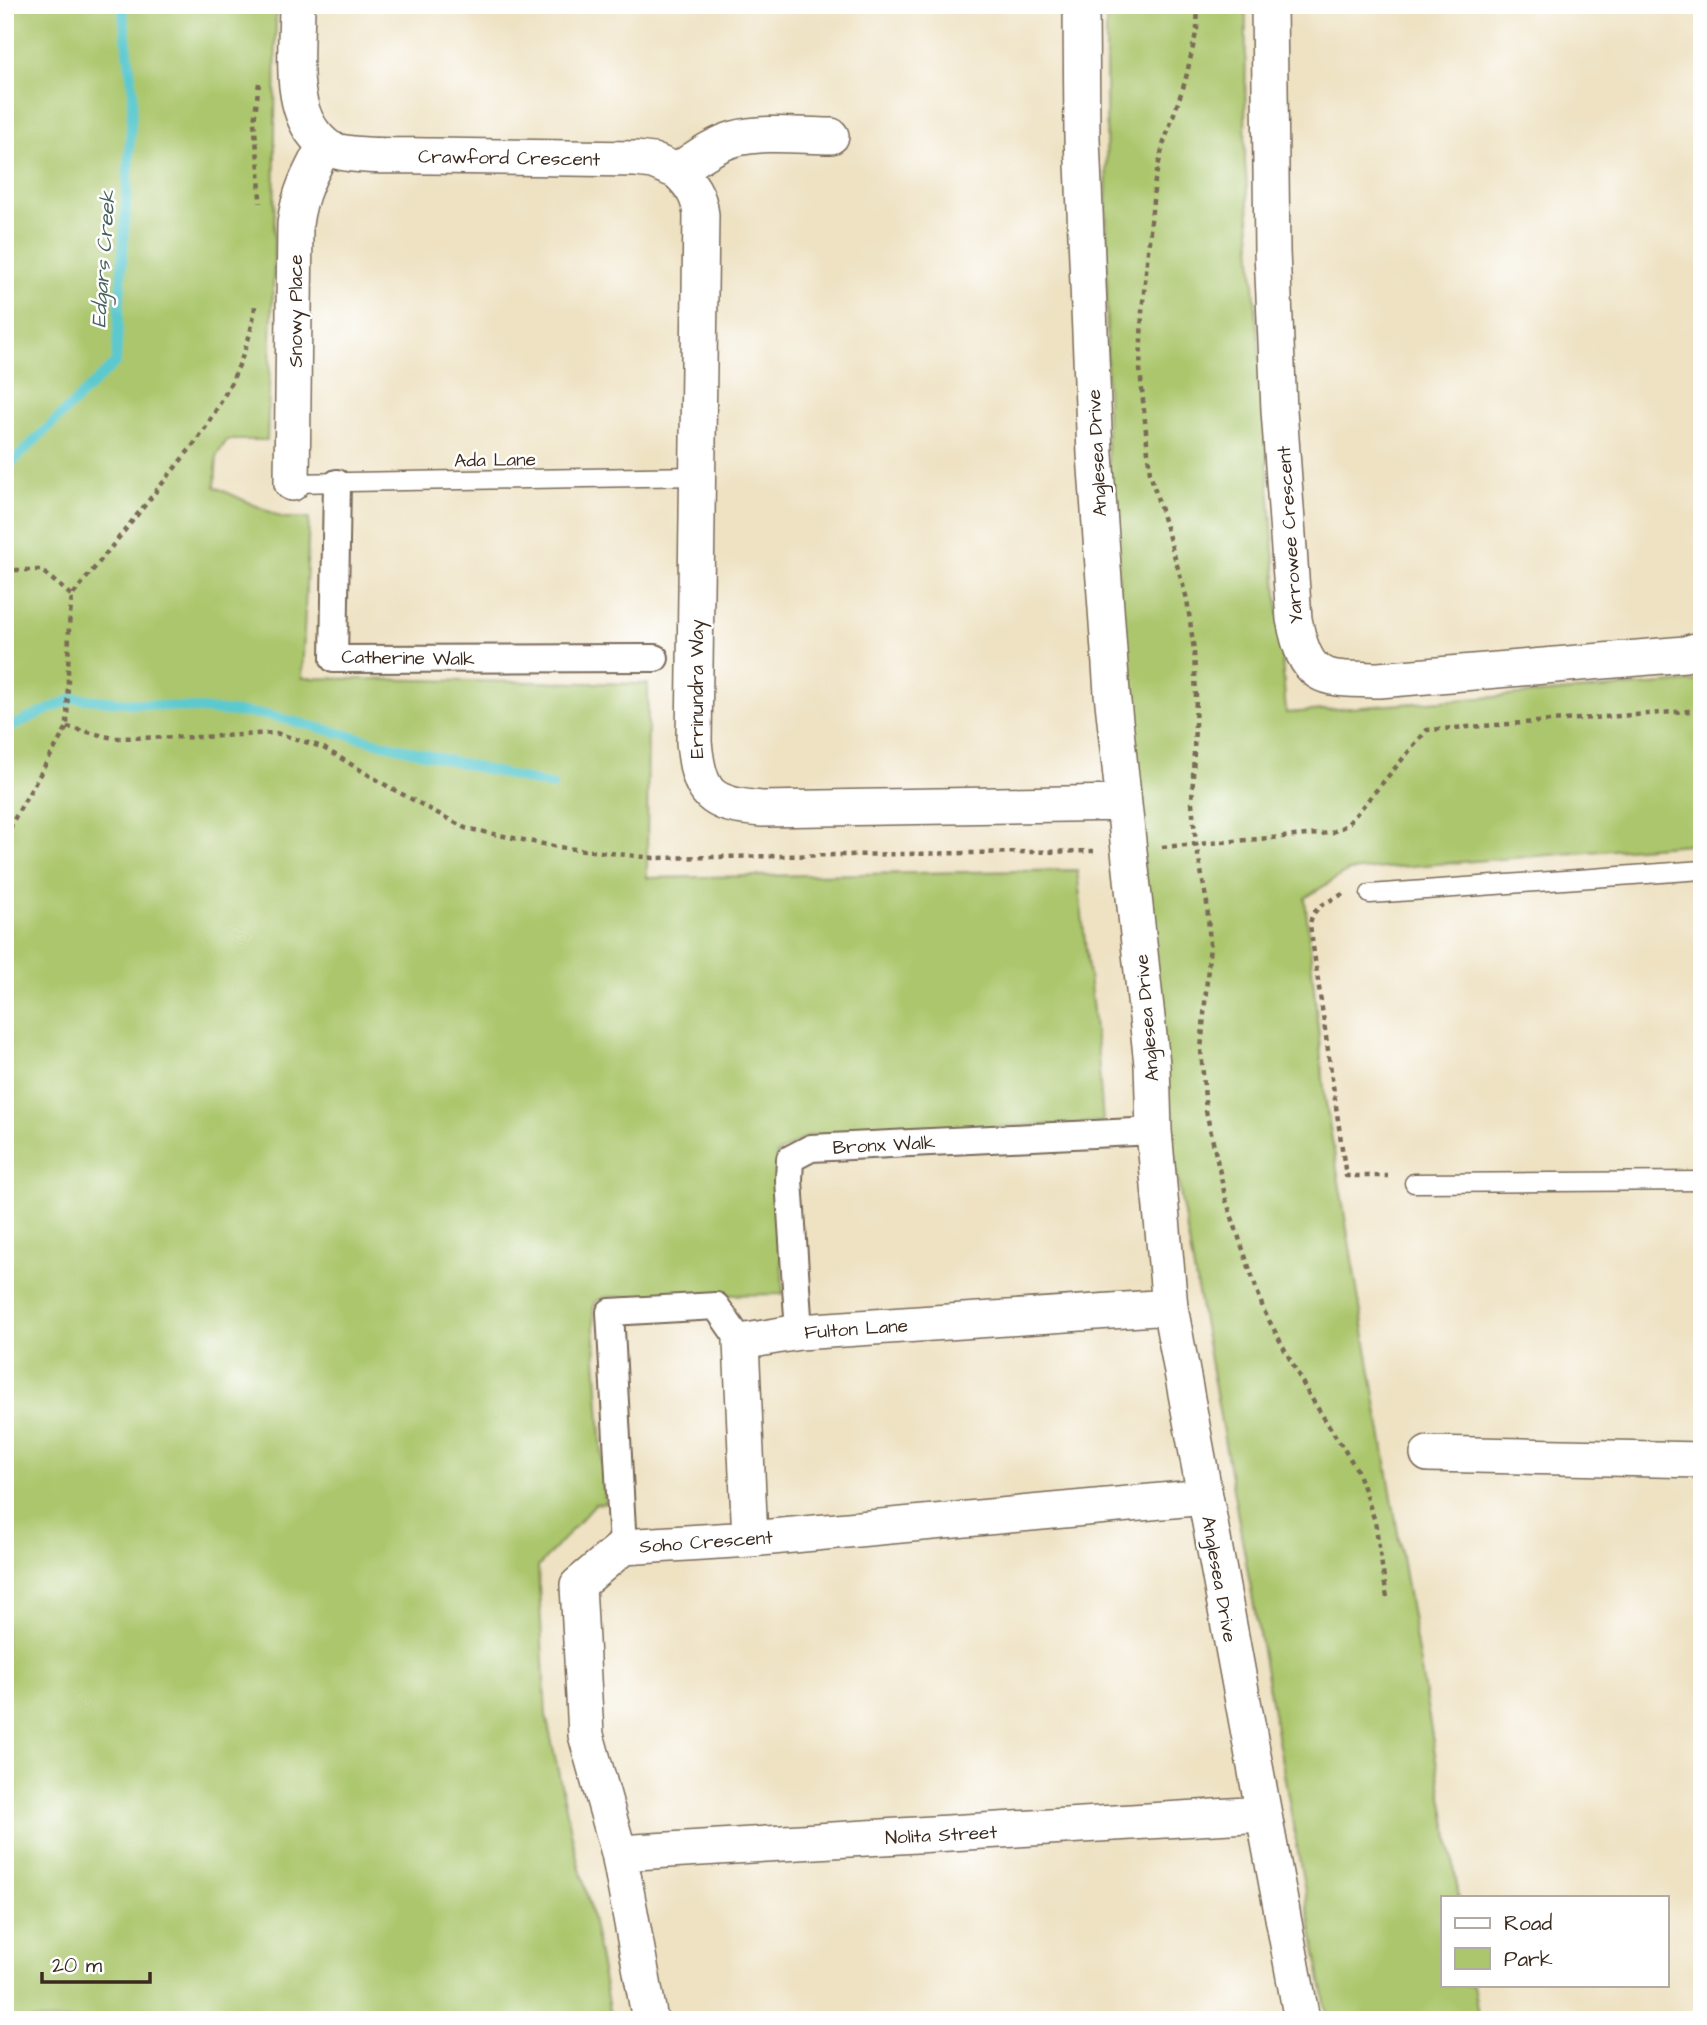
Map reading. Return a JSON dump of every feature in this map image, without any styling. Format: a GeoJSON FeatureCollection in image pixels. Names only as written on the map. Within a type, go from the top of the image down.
{"type":"FeatureCollection","features":[{"type":"Feature","properties":{"kind":"street"},"geometry":{"type":"LineString","coordinates":[[297,5],[299,102],[306,121],[325,145]]}},
{"type":"Feature","properties":{"kind":"street","name":"Anglesea Drive"},"geometry":{"type":"LineString","coordinates":[[1081,5],[1083,152],[1095,454],[1112,693],[1152,1064],[1154,1130],[1170,1307],[1302,2020]]}},
{"type":"Feature","properties":{"kind":"street","name":"Yarrowee Crescent"},"geometry":{"type":"LineString","coordinates":[[1269,5],[1272,225],[1279,410],[1294,619],[1298,641],[1306,661],[1322,675],[1379,680],[1685,654],[1702,649]]}},
{"type":"Feature","properties":{"kind":"street"},"geometry":{"type":"LineString","coordinates":[[677,171],[711,148],[733,140],[752,136],[831,136]]}},
{"type":"Feature","properties":{"kind":"street","name":"Crawford Crescent"},"geometry":{"type":"LineString","coordinates":[[325,145],[348,153],[636,159],[653,161],[677,171]]}},
{"type":"Feature","properties":{"kind":"street","name":"Snowy Place"},"geometry":{"type":"LineString","coordinates":[[292,483],[295,224],[303,186],[325,145]]}},
{"type":"Feature","properties":{"kind":"street","name":"Errinundra Way"},"geometry":{"type":"LineString","coordinates":[[677,171],[695,191],[700,202],[701,215],[694,742],[696,765],[701,781],[709,793],[720,802],[737,807],[762,809],[1124,803]]}},
{"type":"Feature","properties":{"kind":"street","name":"Catherine Walk"},"geometry":{"type":"LineString","coordinates":[[337,483],[334,659],[655,658]]}},
{"type":"Feature","properties":{"kind":"street","name":"Bronx Walk"},"geometry":{"type":"LineString","coordinates":[[799,1332],[790,1160],[811,1148],[1154,1130]]}},
{"type":"Feature","properties":{"kind":"street"},"geometry":{"type":"LineString","coordinates":[[622,1547],[611,1312],[716,1306],[741,1342],[750,1539]]}},
{"type":"Feature","properties":{"kind":"street","name":"Fulton Lane"},"geometry":{"type":"LineString","coordinates":[[741,1342],[799,1332],[1170,1307]]}},
{"type":"Feature","properties":{"kind":"street"},"geometry":{"type":"LineString","coordinates":[[1429,1454],[1702,1460]]}},
{"type":"Feature","properties":{"kind":"street","name":"Soho Crescent"},"geometry":{"type":"LineString","coordinates":[[650,2020],[619,1853],[586,1735],[578,1585],[622,1547],[750,1539],[1205,1497]]}},
{"type":"Feature","properties":{"kind":"street","name":"Nolita Street"},"geometry":{"type":"LineString","coordinates":[[619,1853],[1263,1814]]}},
{"type":"Feature","properties":{"kind":"lane","name":"Ada Lane"},"geometry":{"type":"LineString","coordinates":[[292,483],[698,476]]}},
{"type":"Feature","properties":{"kind":"lane"},"geometry":{"type":"LineString","coordinates":[[1370,894],[1702,870]]}},
{"type":"Feature","properties":{"kind":"lane"},"geometry":{"type":"LineString","coordinates":[[1414,1183],[1702,1181]]}},
{"type":"Feature","properties":{"kind":"path"},"geometry":{"type":"LineString","coordinates":[[1198,5],[1197,29],[1185,82],[1163,145],[1155,180],[1144,289],[1140,369],[1150,473],[1187,599],[1194,650],[1196,698],[1192,803],[1196,844],[1208,903],[1210,944],[1201,1050],[1206,1111],[1226,1200],[1264,1311],[1308,1393],[1356,1468],[1375,1521],[1387,1598]]}},
{"type":"Feature","properties":{"kind":"path"},"geometry":{"type":"LineString","coordinates":[[260,78],[254,122],[260,168],[260,208]]}},
{"type":"Feature","properties":{"kind":"path"},"geometry":{"type":"LineString","coordinates":[[5,848],[12,823],[66,727],[72,596],[198,439],[215,412],[231,383],[245,347],[254,319],[256,297]]}},
{"type":"Feature","properties":{"kind":"path"},"geometry":{"type":"LineString","coordinates":[[5,570],[41,570],[72,596]]}},
{"type":"Feature","properties":{"kind":"path"},"geometry":{"type":"LineString","coordinates":[[66,727],[113,738],[276,733],[322,747],[389,788],[465,828],[558,847],[653,858],[1128,849],[1331,833],[1347,825],[1427,730],[1702,710]]}},
{"type":"Feature","properties":{"kind":"path"},"geometry":{"type":"LineString","coordinates":[[1370,894],[1362,886],[1328,902],[1316,909],[1310,925],[1346,1176],[1400,1177],[1414,1183]]}},
{"type":"Feature","properties":{"kind":"green space"},"geometry":{"type":"Polygon","coordinates":[[[5,5],[276,5],[274,262],[267,440],[227,440],[217,455],[215,487],[283,518],[309,518],[302,678],[648,684],[647,878],[1077,870],[1103,1122],[807,1136],[777,1154],[783,1294],[606,1297],[596,1301],[593,1309],[605,1503],[595,1504],[538,1567],[546,1715],[590,1906],[611,2020],[5,2020],[5,5]]]}},
{"type":"Feature","properties":{"kind":"green space"},"geometry":{"type":"Polygon","coordinates":[[[1106,5],[1246,5],[1245,163],[1286,713],[1702,681],[1702,843],[1348,871],[1305,898],[1325,1098],[1459,1896],[1441,1896],[1441,1986],[1473,1986],[1479,2020],[1328,2020],[1166,1114],[1107,447],[1106,5]]]}},
{"type":"Feature","properties":{"kind":"waterway","name":"Edgars Creek"},"geometry":{"type":"LineString","coordinates":[[5,469],[116,362],[133,92],[122,5]]}},
{"type":"Feature","properties":{"kind":"waterway"},"geometry":{"type":"LineString","coordinates":[[5,729],[74,698],[268,715],[552,786]]}}]}
